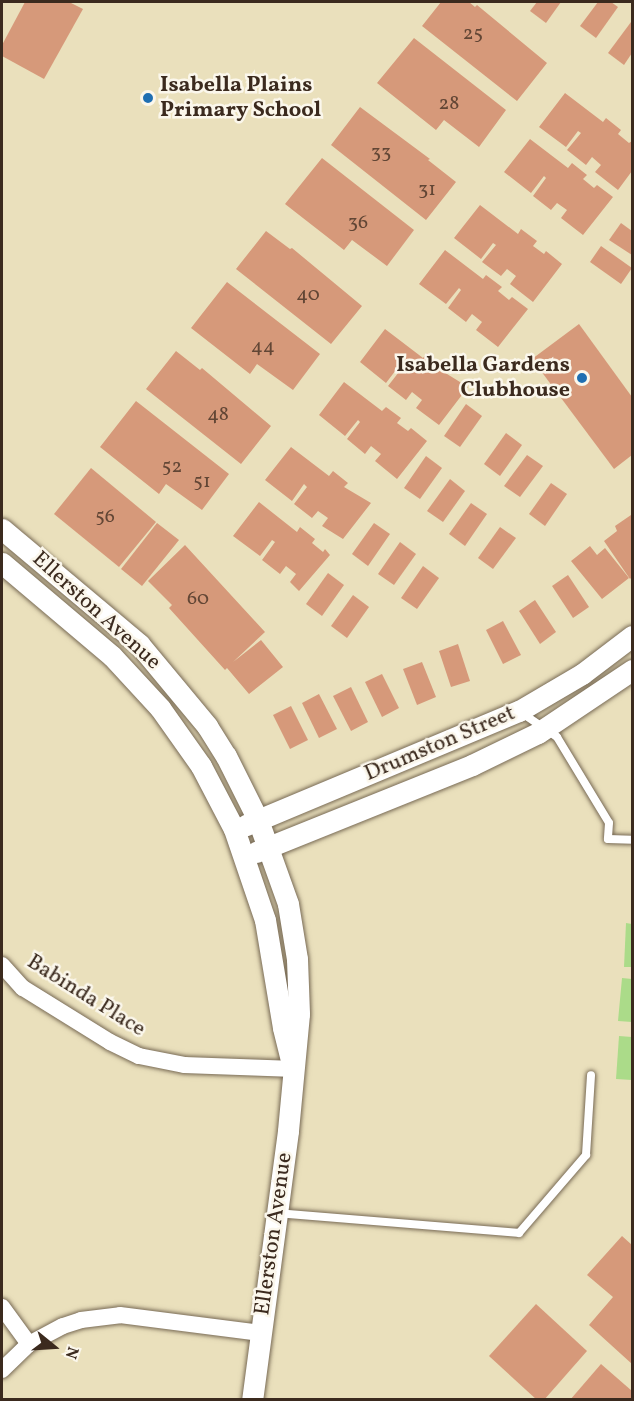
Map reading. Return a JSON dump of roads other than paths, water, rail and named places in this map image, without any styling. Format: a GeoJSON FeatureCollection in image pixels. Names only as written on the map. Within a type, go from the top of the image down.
{"type":"FeatureCollection","features":[{"type":"Feature","properties":{"kind":"street","name":"Ellerston Avenue"},"geometry":{"type":"LineString","coordinates":[[2,529],[139,644],[163,670],[207,726],[258,820],[288,904],[297,959],[299,1014],[277,1213],[252,1400]]}},
{"type":"Feature","properties":{"kind":"street","name":"Ellerston Avenue"},"geometry":{"type":"LineString","coordinates":[[2,563],[112,656],[160,708],[201,766],[245,856],[265,920],[283,1028],[294,1069]]}},
{"type":"Feature","properties":{"kind":"street","name":"Drumston Street"},"geometry":{"type":"LineString","coordinates":[[234,830],[519,711],[582,674],[633,636]]}},
{"type":"Feature","properties":{"kind":"street","name":"Drumston Street"},"geometry":{"type":"LineString","coordinates":[[245,856],[472,765],[545,729],[633,670]]}},
{"type":"Feature","properties":{"kind":"street","name":"Babinda Place"},"geometry":{"type":"LineString","coordinates":[[2,965],[23,988],[110,1042],[138,1056],[185,1065],[294,1069]]}},
{"type":"Feature","properties":{"kind":"street"},"geometry":{"type":"LineString","coordinates":[[2,1307],[29,1344]]}},
{"type":"Feature","properties":{"kind":"street"},"geometry":{"type":"LineString","coordinates":[[2,1370],[29,1344],[63,1326],[81,1320],[120,1315],[261,1333]]}},
{"type":"Feature","properties":{"kind":"lane"},"geometry":{"type":"LineString","coordinates":[[519,711],[557,737],[609,823],[608,839],[633,840]]}},
{"type":"Feature","properties":{"kind":"lane"},"geometry":{"type":"LineString","coordinates":[[277,1213],[519,1233],[586,1155],[591,1075]]}},
{"type":"Feature","properties":{"kind":"place","name":"Isabella Plains Primary School"},"geometry":{"type":"Point","coordinates":[148,98]}},
{"type":"Feature","properties":{"kind":"place","name":"Isabella Gardens Clubhouse"},"geometry":{"type":"Point","coordinates":[582,378]}}]}
